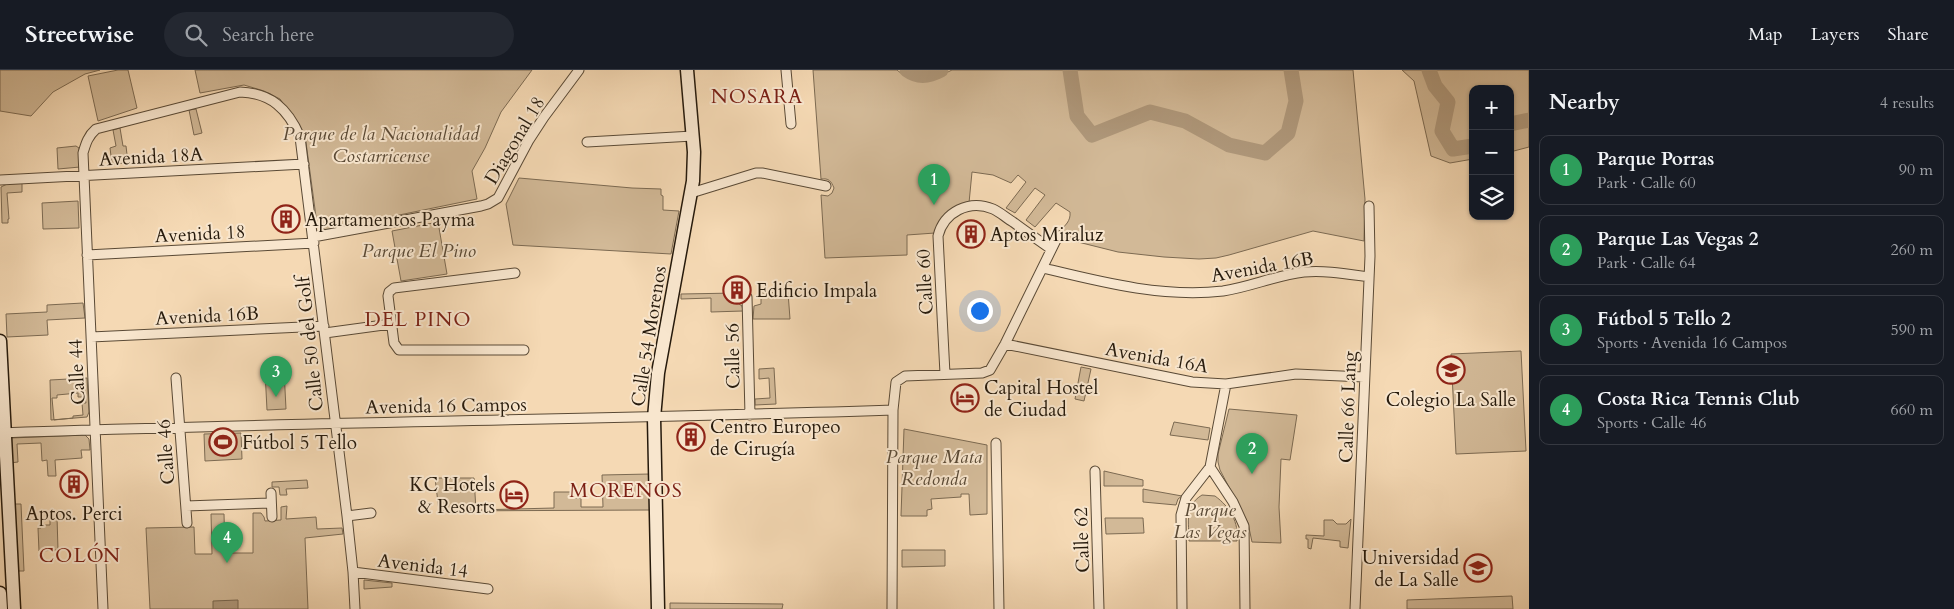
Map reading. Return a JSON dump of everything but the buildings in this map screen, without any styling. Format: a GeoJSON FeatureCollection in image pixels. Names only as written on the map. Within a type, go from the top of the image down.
{"type":"FeatureCollection","features":[{"type":"Feature","properties":{"kind":"main road","name":"Calle 54 Morenos"},"geometry":{"type":"LineString","coordinates":[[658,609],[654,418],[658,373],[694,168],[687,70]]}},
{"type":"Feature","properties":{"kind":"main road"},"geometry":{"type":"LineString","coordinates":[[0,341],[2,433],[14,609]]}},
{"type":"Feature","properties":{"kind":"main road"},"geometry":{"type":"LineString","coordinates":[[0,593],[1,609]]}},
{"type":"Feature","properties":{"kind":"street","name":"Diagonal 18"},"geometry":{"type":"LineString","coordinates":[[494,202],[502,192],[529,140],[579,70]]}},
{"type":"Feature","properties":{"kind":"street"},"geometry":{"type":"LineString","coordinates":[[786,70],[791,124]]}},
{"type":"Feature","properties":{"kind":"street","name":"Calle 50 del Golf"},"geometry":{"type":"LineString","coordinates":[[89,136],[96,129],[109,125],[240,92],[250,92],[276,102],[286,112],[300,137],[304,164],[334,423],[347,516],[355,609]]}},
{"type":"Feature","properties":{"kind":"street","name":"Calle 44"},"geometry":{"type":"LineString","coordinates":[[89,136],[83,153],[103,609]]}},
{"type":"Feature","properties":{"kind":"street"},"geometry":{"type":"LineString","coordinates":[[587,142],[693,136]]}},
{"type":"Feature","properties":{"kind":"street","name":"Avenida 18A"},"geometry":{"type":"LineString","coordinates":[[0,180],[304,164]]}},
{"type":"Feature","properties":{"kind":"street"},"geometry":{"type":"LineString","coordinates":[[691,193],[756,173],[826,186]]}},
{"type":"Feature","properties":{"kind":"street","name":"Avenida 18"},"geometry":{"type":"LineString","coordinates":[[87,255],[314,240],[494,202]]}},
{"type":"Feature","properties":{"kind":"street","name":"Calle 60"},"geometry":{"type":"LineString","coordinates":[[945,374],[938,236],[943,222],[948,216],[961,208],[978,205],[994,209],[1051,249]]}},
{"type":"Feature","properties":{"kind":"street","name":"Calle 66 Lang"},"geometry":{"type":"LineString","coordinates":[[1355,609],[1369,206]]}},
{"type":"Feature","properties":{"kind":"street"},"geometry":{"type":"LineString","coordinates":[[892,609],[893,410],[895,386],[899,380],[913,376],[987,372],[992,368],[1058,236]]}},
{"type":"Feature","properties":{"kind":"street","name":"Avenida 16B"},"geometry":{"type":"LineString","coordinates":[[1043,268],[1136,289],[1196,293],[1232,289],[1305,272],[1320,271],[1368,277]]}},
{"type":"Feature","properties":{"kind":"street"},"geometry":{"type":"LineString","coordinates":[[515,273],[391,290],[388,296],[391,324],[396,348],[402,350],[524,350]]}},
{"type":"Feature","properties":{"kind":"street","name":"Calle 56"},"geometry":{"type":"LineString","coordinates":[[747,297],[750,415]]}},
{"type":"Feature","properties":{"kind":"street","name":"Avenida 16B"},"geometry":{"type":"LineString","coordinates":[[91,337],[324,329],[391,324]]}},
{"type":"Feature","properties":{"kind":"street","name":"Avenida 16A"},"geometry":{"type":"LineString","coordinates":[[1005,344],[1180,381],[1226,384],[1296,374],[1364,376]]}},
{"type":"Feature","properties":{"kind":"street","name":"Calle 46"},"geometry":{"type":"LineString","coordinates":[[176,378],[187,523]]}},
{"type":"Feature","properties":{"kind":"street"},"geometry":{"type":"LineString","coordinates":[[1182,609],[1181,515],[1183,505],[1191,491],[1210,468],[1226,384]]}},
{"type":"Feature","properties":{"kind":"street","name":"Avenida 16 Campos"},"geometry":{"type":"LineString","coordinates":[[2,433],[334,423],[654,418],[893,410]]}},
{"type":"Feature","properties":{"kind":"street"},"geometry":{"type":"LineString","coordinates":[[996,443],[999,609]]}},
{"type":"Feature","properties":{"kind":"street"},"geometry":{"type":"LineString","coordinates":[[1210,468],[1233,502],[1244,526],[1245,609]]}},
{"type":"Feature","properties":{"kind":"street","name":"Calle 62"},"geometry":{"type":"LineString","coordinates":[[1095,470],[1099,609]]}},
{"type":"Feature","properties":{"kind":"street"},"geometry":{"type":"LineString","coordinates":[[271,493],[272,516]]}},
{"type":"Feature","properties":{"kind":"street"},"geometry":{"type":"LineString","coordinates":[[186,506],[271,503]]}},
{"type":"Feature","properties":{"kind":"street"},"geometry":{"type":"LineString","coordinates":[[347,516],[371,513]]}},
{"type":"Feature","properties":{"kind":"street","name":"Avenida 14"},"geometry":{"type":"LineString","coordinates":[[353,572],[488,589]]}},
{"type":"Feature","properties":{"kind":"green space"},"geometry":{"type":"Polygon","coordinates":[[[0,70],[100,70],[85,74],[53,92],[31,116],[0,111],[0,70]]]}},
{"type":"Feature","properties":{"kind":"green space"},"geometry":{"type":"Polygon","coordinates":[[[128,70],[137,108],[98,121],[88,76],[128,70]]]}},
{"type":"Feature","properties":{"kind":"green space","name":"Parque de la Nacionalidad Costarricense"},"geometry":{"type":"Polygon","coordinates":[[[195,70],[532,70],[501,112],[485,148],[472,171],[477,199],[326,230],[317,224],[305,135],[280,99],[264,91],[244,85],[200,93],[195,70]]]}},
{"type":"Feature","properties":{"kind":"green space"},"geometry":{"type":"Polygon","coordinates":[[[813,70],[897,70],[911,79],[924,80],[937,77],[952,70],[1353,70],[1365,199],[1364,241],[1313,231],[1216,258],[1164,257],[1118,252],[1066,239],[1059,231],[1069,221],[1070,212],[1056,203],[1035,227],[1026,220],[1045,195],[1035,188],[1015,213],[1006,208],[1026,182],[1018,175],[1011,183],[993,175],[972,172],[969,203],[935,233],[907,235],[907,255],[825,258],[821,195],[828,196],[834,188],[829,180],[821,179],[813,70]]]}},
{"type":"Feature","properties":{"kind":"green space"},"geometry":{"type":"Polygon","coordinates":[[[1402,70],[1529,70],[1529,147],[1514,151],[1514,85],[1469,85],[1469,160],[1450,163],[1431,156],[1414,81],[1402,70]]]}},
{"type":"Feature","properties":{"kind":"green space"},"geometry":{"type":"Polygon","coordinates":[[[196,109],[202,133],[194,135],[189,110],[196,109]]]}},
{"type":"Feature","properties":{"kind":"green space"},"geometry":{"type":"Polygon","coordinates":[[[120,128],[123,146],[126,146],[128,163],[112,164],[110,148],[116,146],[113,130],[120,128]]]}},
{"type":"Feature","properties":{"kind":"green space"},"geometry":{"type":"Polygon","coordinates":[[[76,146],[79,148],[80,167],[58,169],[57,148],[76,146]]]}},
{"type":"Feature","properties":{"kind":"green space"},"geometry":{"type":"Polygon","coordinates":[[[519,178],[661,189],[663,210],[679,211],[671,254],[513,245],[506,204],[519,178]]]}},
{"type":"Feature","properties":{"kind":"green space"},"geometry":{"type":"Polygon","coordinates":[[[22,182],[22,192],[7,193],[9,219],[8,223],[2,223],[1,187],[9,183],[22,182]]]}},
{"type":"Feature","properties":{"kind":"green space"},"geometry":{"type":"Polygon","coordinates":[[[78,201],[79,228],[43,229],[42,203],[78,201]]]}},
{"type":"Feature","properties":{"kind":"green space","name":"Parque El Pino"},"geometry":{"type":"Polygon","coordinates":[[[438,222],[447,274],[401,281],[392,231],[438,222]]]}},
{"type":"Feature","properties":{"kind":"green space"},"geometry":{"type":"Polygon","coordinates":[[[788,292],[790,319],[753,319],[754,306],[761,304],[761,293],[788,292]]]}},
{"type":"Feature","properties":{"kind":"green space"},"geometry":{"type":"Polygon","coordinates":[[[736,293],[736,302],[742,306],[743,311],[711,312],[711,298],[681,299],[681,294],[736,293]]]}},
{"type":"Feature","properties":{"kind":"green space"},"geometry":{"type":"Polygon","coordinates":[[[83,303],[85,318],[47,320],[48,335],[7,337],[6,314],[47,312],[47,305],[83,303]]]}},
{"type":"Feature","properties":{"kind":"green space"},"geometry":{"type":"Polygon","coordinates":[[[1521,351],[1526,451],[1456,454],[1451,354],[1521,351]]]}},
{"type":"Feature","properties":{"kind":"green space"},"geometry":{"type":"Polygon","coordinates":[[[1081,367],[1091,369],[1084,401],[1075,399],[1081,367]]]}},
{"type":"Feature","properties":{"kind":"green space"},"geometry":{"type":"Polygon","coordinates":[[[774,368],[776,404],[755,405],[755,399],[770,398],[769,378],[759,379],[759,369],[774,368]]]}},
{"type":"Feature","properties":{"kind":"green space"},"geometry":{"type":"Polygon","coordinates":[[[284,370],[286,409],[267,410],[265,371],[284,370]]]}},
{"type":"Feature","properties":{"kind":"green space"},"geometry":{"type":"Polygon","coordinates":[[[87,378],[89,412],[87,417],[65,419],[83,415],[82,403],[86,403],[85,397],[78,397],[78,393],[57,395],[57,398],[52,398],[54,420],[51,420],[50,380],[87,378]]]}},
{"type":"Feature","properties":{"kind":"green space"},"geometry":{"type":"Polygon","coordinates":[[[1229,409],[1297,415],[1290,460],[1281,459],[1279,507],[1281,543],[1252,542],[1248,523],[1220,470],[1218,454],[1229,409]]]}},
{"type":"Feature","properties":{"kind":"green space"},"geometry":{"type":"Polygon","coordinates":[[[1174,422],[1210,428],[1208,440],[1170,435],[1174,422]]]}},
{"type":"Feature","properties":{"kind":"green space","name":"Parque Mata Redonda"},"geometry":{"type":"Polygon","coordinates":[[[904,429],[987,445],[987,514],[970,515],[969,494],[961,494],[961,497],[931,499],[932,509],[927,510],[927,516],[901,516],[904,429]]]}},
{"type":"Feature","properties":{"kind":"green space","name":"Fútbol 5 Tello"},"geometry":{"type":"Polygon","coordinates":[[[241,433],[242,459],[205,461],[204,434],[241,433]]]}},
{"type":"Feature","properties":{"kind":"green space"},"geometry":{"type":"Polygon","coordinates":[[[85,435],[89,439],[90,450],[81,450],[82,458],[55,460],[56,476],[48,476],[47,460],[42,461],[41,443],[17,444],[18,462],[10,463],[11,438],[85,435]]]}},
{"type":"Feature","properties":{"kind":"green space"},"geometry":{"type":"Polygon","coordinates":[[[1104,471],[1143,480],[1143,486],[1104,486],[1104,471]]]}},
{"type":"Feature","properties":{"kind":"green space"},"geometry":{"type":"Polygon","coordinates":[[[650,474],[650,510],[439,511],[435,478],[474,478],[476,510],[554,508],[554,492],[573,492],[573,498],[581,498],[581,507],[603,507],[602,475],[650,474]]]}},
{"type":"Feature","properties":{"kind":"green space"},"geometry":{"type":"Polygon","coordinates":[[[307,480],[308,488],[286,489],[287,495],[280,495],[279,487],[272,487],[272,482],[307,480]]]}},
{"type":"Feature","properties":{"kind":"green space"},"geometry":{"type":"Polygon","coordinates":[[[1143,489],[1182,496],[1178,499],[1176,505],[1143,502],[1143,489]]]}},
{"type":"Feature","properties":{"kind":"green space","name":"Parque Las Vegas"},"geometry":{"type":"Polygon","coordinates":[[[1202,495],[1215,496],[1229,510],[1237,528],[1237,541],[1189,541],[1188,521],[1190,509],[1196,499],[1202,495]]]}},
{"type":"Feature","properties":{"kind":"green space"},"geometry":{"type":"Polygon","coordinates":[[[13,504],[21,504],[24,571],[18,571],[13,504]]]}},
{"type":"Feature","properties":{"kind":"green space"},"geometry":{"type":"Polygon","coordinates":[[[287,506],[286,519],[316,517],[317,529],[342,528],[343,534],[305,538],[308,609],[150,609],[146,528],[194,527],[195,554],[212,554],[211,514],[224,514],[225,553],[253,553],[253,513],[261,513],[265,521],[281,520],[281,507],[287,506]]]}},
{"type":"Feature","properties":{"kind":"green space"},"geometry":{"type":"Polygon","coordinates":[[[50,517],[57,517],[58,550],[39,551],[38,528],[41,528],[43,525],[50,525],[50,517]]]}},
{"type":"Feature","properties":{"kind":"green space"},"geometry":{"type":"Polygon","coordinates":[[[1105,518],[1143,518],[1144,533],[1106,534],[1105,518]]]}},
{"type":"Feature","properties":{"kind":"green space"},"geometry":{"type":"Polygon","coordinates":[[[1351,519],[1348,548],[1340,547],[1340,541],[1313,538],[1311,549],[1308,548],[1306,535],[1324,536],[1324,520],[1333,520],[1337,524],[1346,524],[1351,519]]]}},
{"type":"Feature","properties":{"kind":"green space"},"geometry":{"type":"Polygon","coordinates":[[[902,550],[945,550],[945,566],[902,567],[902,550]]]}},
{"type":"Feature","properties":{"kind":"green space"},"geometry":{"type":"Polygon","coordinates":[[[364,580],[392,583],[392,587],[364,589],[364,580]]]}},
{"type":"Feature","properties":{"kind":"green space"},"geometry":{"type":"Polygon","coordinates":[[[1512,596],[1513,609],[1407,609],[1407,600],[1512,596]]]}},
{"type":"Feature","properties":{"kind":"green space"},"geometry":{"type":"Polygon","coordinates":[[[670,603],[783,604],[782,609],[670,609],[670,603]]]}},
{"type":"Feature","properties":{"kind":"shaded area"},"geometry":{"type":"Polygon","coordinates":[[[238,600],[238,609],[213,609],[213,601],[238,600]]]}},
{"type":"Feature","properties":{"kind":"waterway"},"geometry":{"type":"LineString","coordinates":[[907,70],[911,73],[924,75],[933,74],[941,70]]}},
{"type":"Feature","properties":{"kind":"waterway"},"geometry":{"type":"LineString","coordinates":[[1070,70],[1077,116],[1092,135],[1150,112],[1185,121],[1229,145],[1265,153],[1288,133],[1296,101],[1291,70]]}},
{"type":"Feature","properties":{"kind":"waterway"},"geometry":{"type":"LineString","coordinates":[[1429,70],[1435,86],[1448,102],[1442,131],[1453,149],[1469,147]]}},
{"type":"Feature","properties":{"kind":"waterway"},"geometry":{"type":"LineString","coordinates":[[1514,123],[1529,120]]}},
{"type":"Feature","properties":{"kind":"place","name":"Parque Porras"},"geometry":{"type":"Point","coordinates":[934,205]}},
{"type":"Feature","properties":{"kind":"place","name":"Apartamentos Payma"},"geometry":{"type":"Point","coordinates":[286,219]}},
{"type":"Feature","properties":{"kind":"place","name":"Aptos Miraluz"},"geometry":{"type":"Point","coordinates":[971,234]}},
{"type":"Feature","properties":{"kind":"place","name":"Edificio Impala"},"geometry":{"type":"Point","coordinates":[737,290]}},
{"type":"Feature","properties":{"kind":"place","name":"Colegio La Salle"},"geometry":{"type":"Point","coordinates":[1451,370]}},
{"type":"Feature","properties":{"kind":"place","name":"Fútbol 5 Tello 2"},"geometry":{"type":"Point","coordinates":[276,397]}},
{"type":"Feature","properties":{"kind":"place","name":"Capital Hostel de Ciudad"},"geometry":{"type":"Point","coordinates":[965,398]}},
{"type":"Feature","properties":{"kind":"place","name":"Centro Europeo de Cirugía"},"geometry":{"type":"Point","coordinates":[691,437]}},
{"type":"Feature","properties":{"kind":"place","name":"Fútbol 5 Tello"},"geometry":{"type":"Point","coordinates":[223,442]}},
{"type":"Feature","properties":{"kind":"place","name":"Parque Las Vegas 2"},"geometry":{"type":"Point","coordinates":[1252,474]}},
{"type":"Feature","properties":{"kind":"place","name":"Aptos. Perci"},"geometry":{"type":"Point","coordinates":[74,484]}},
{"type":"Feature","properties":{"kind":"place","name":"KC Hotels & Resorts"},"geometry":{"type":"Point","coordinates":[514,495]}},
{"type":"Feature","properties":{"kind":"place","name":"Costa Rica Tennis Club"},"geometry":{"type":"Point","coordinates":[227,563]}},
{"type":"Feature","properties":{"kind":"place","name":"Universidad de La Salle"},"geometry":{"type":"Point","coordinates":[1478,568]}},
{"type":"Feature","properties":{"kind":"district","name":"NOSARA"},"geometry":{"type":"Point","coordinates":[757,96]}},
{"type":"Feature","properties":{"kind":"district","name":"DEL PINO"},"geometry":{"type":"Point","coordinates":[418,319]}},
{"type":"Feature","properties":{"kind":"district","name":"MORENOS"},"geometry":{"type":"Point","coordinates":[626,490]}},
{"type":"Feature","properties":{"kind":"district","name":"COLÓN"},"geometry":{"type":"Point","coordinates":[80,555]}}]}
